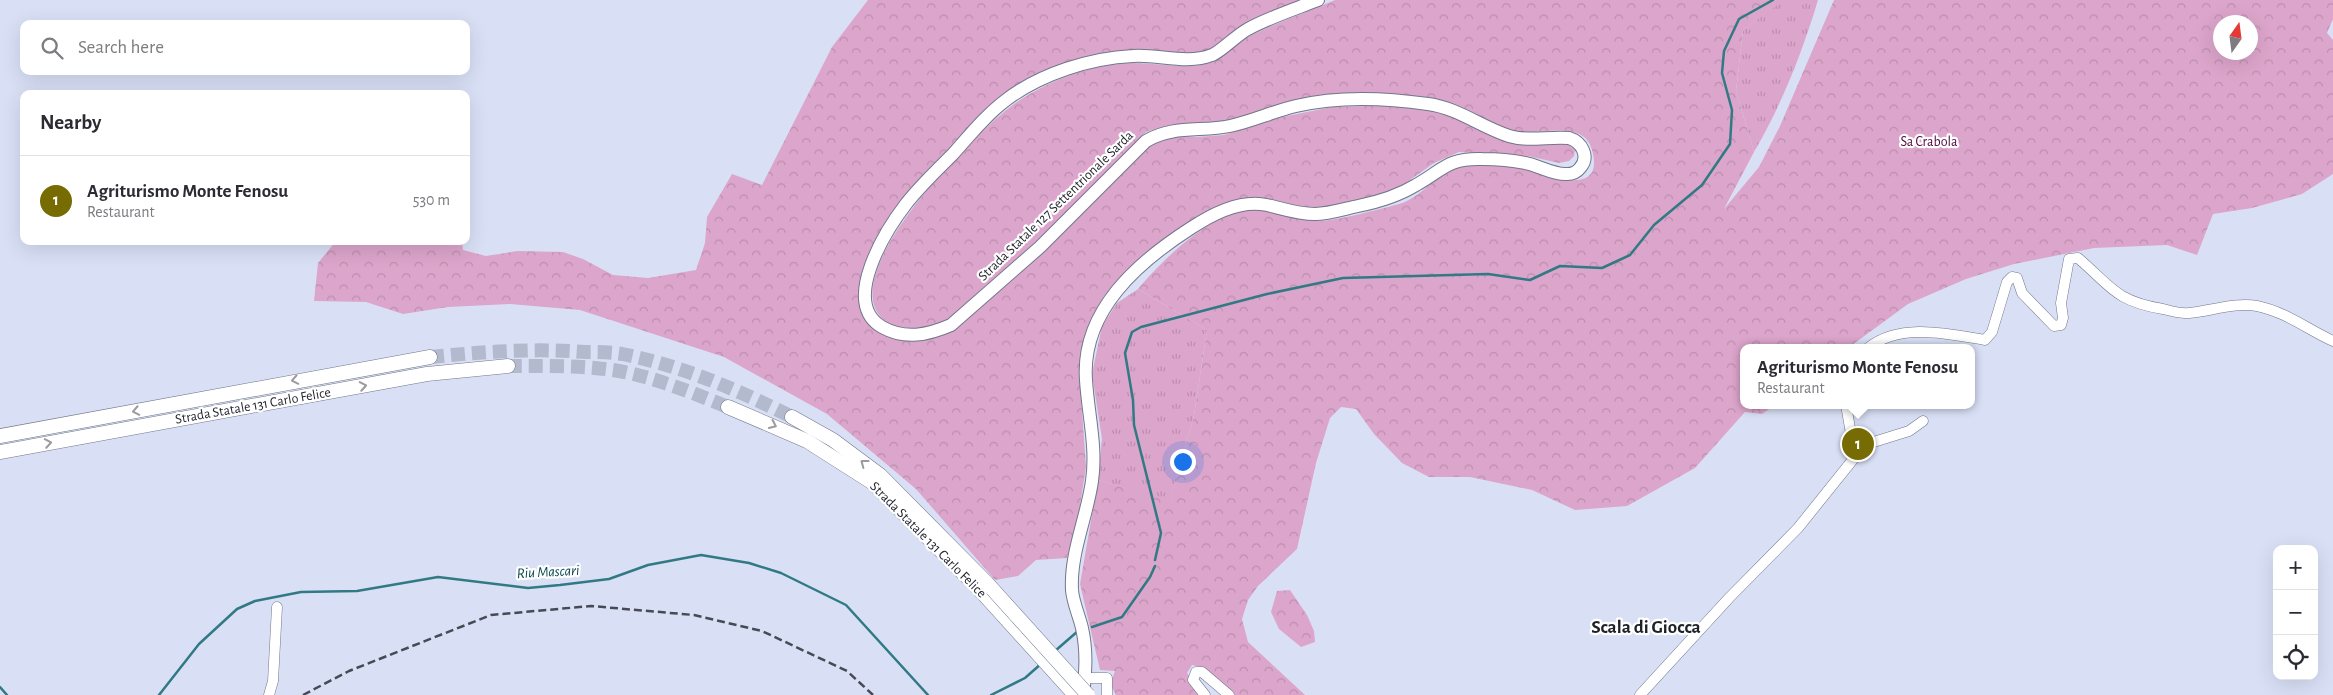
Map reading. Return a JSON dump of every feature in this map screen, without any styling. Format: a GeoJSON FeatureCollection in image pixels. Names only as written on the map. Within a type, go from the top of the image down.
{"type":"FeatureCollection","features":[{"type":"Feature","properties":{"kind":"highway","name":"Strada Statale 131 Carlo Felice"},"geometry":{"type":"LineString","coordinates":[[0,436],[430,356]]}},
{"type":"Feature","properties":{"kind":"highway","name":"Strada Statale 131 Carlo Felice"},"geometry":{"type":"LineString","coordinates":[[0,452],[427,374],[508,366]]}},
{"type":"Feature","properties":{"kind":"highway","name":"Strada Statale 131 Carlo Felice"},"geometry":{"type":"LineString","coordinates":[[728,407],[807,441],[873,484],[983,586],[1075,695]]}},
{"type":"Feature","properties":{"kind":"highway","name":"Strada Statale 131 Carlo Felice"},"geometry":{"type":"LineString","coordinates":[[792,417],[833,440],[880,475],[1088,695]]}},
{"type":"Feature","properties":{"kind":"main road","name":"Strada Statale 127 Settentrionale Sarda"},"geometry":{"type":"LineString","coordinates":[[1083,695],[1085,678],[1084,642],[1072,592],[1074,564],[1092,480],[1094,447],[1085,377],[1089,342],[1099,314],[1118,289],[1154,254],[1192,227],[1223,210],[1246,204],[1265,204],[1292,212],[1317,214],[1375,203],[1418,184],[1442,166],[1464,158],[1525,163],[1568,174],[1576,171],[1582,165],[1584,156],[1582,148],[1577,141],[1569,138],[1510,136],[1458,112],[1430,104],[1390,100],[1311,104],[1231,126],[1160,133],[1146,141],[1040,247],[951,325],[933,332],[914,335],[893,333],[877,324],[866,307],[866,284],[873,262],[884,237],[906,204],[987,116],[1006,100],[1033,82],[1072,66],[1133,56],[1189,59],[1213,55],[1249,28],[1318,0]]}},
{"type":"Feature","properties":{"kind":"street"},"geometry":{"type":"LineString","coordinates":[[1873,344],[1878,340],[1925,330],[1985,340],[1992,332],[2007,282],[2012,277],[2017,278],[2022,292],[2054,326],[2061,325],[2063,318],[2061,303],[2069,259],[2078,258],[2108,288],[2126,300],[2150,307],[2187,313],[2226,307],[2256,306],[2294,318],[2333,341]]}},
{"type":"Feature","properties":{"kind":"street"},"geometry":{"type":"LineString","coordinates":[[1847,409],[1855,457]]}},
{"type":"Feature","properties":{"kind":"street"},"geometry":{"type":"LineString","coordinates":[[1640,695],[1729,598],[1798,528],[1864,445],[1910,431],[1923,421]]}},
{"type":"Feature","properties":{"kind":"street"},"geometry":{"type":"LineString","coordinates":[[269,695],[273,681],[277,607]]}},
{"type":"Feature","properties":{"kind":"street"},"geometry":{"type":"LineString","coordinates":[[1205,695],[1193,680],[1196,672],[1202,672],[1229,695]]}},
{"type":"Feature","properties":{"kind":"street"},"geometry":{"type":"LineString","coordinates":[[1085,678],[1107,678],[1107,695]]}},
{"type":"Feature","properties":{"kind":"green space"},"geometry":{"type":"Polygon","coordinates":[[[868,0],[1307,0],[1244,26],[1201,54],[1091,58],[1065,63],[1040,74],[963,135],[926,172],[869,256],[861,278],[860,296],[899,339],[923,341],[944,333],[1154,142],[1175,135],[1196,137],[1224,135],[1282,117],[1332,107],[1403,105],[1444,112],[1520,144],[1568,144],[1575,150],[1574,156],[1569,161],[1559,163],[1528,156],[1459,152],[1434,163],[1400,187],[1374,198],[1337,205],[1309,209],[1250,198],[1225,205],[1188,225],[1145,253],[1103,297],[1090,325],[1082,351],[1081,397],[1086,467],[1079,512],[1067,558],[1036,560],[1018,576],[995,580],[916,489],[827,414],[724,357],[580,310],[510,304],[448,307],[403,314],[366,302],[314,301],[318,263],[333,245],[462,245],[463,250],[486,256],[517,251],[563,252],[583,259],[613,275],[648,278],[696,270],[705,243],[707,217],[732,174],[762,185],[832,47],[868,0]]]}},
{"type":"Feature","properties":{"kind":"green space","name":"Sa Crabola"},"geometry":{"type":"Polygon","coordinates":[[[1335,0],[1784,0],[1743,30],[1736,91],[1754,152],[1724,209],[1759,167],[1780,126],[1834,0],[2333,0],[2333,19],[2327,33],[2333,40],[2333,174],[2302,194],[2252,208],[2213,214],[2197,255],[2167,245],[2094,248],[2014,264],[1966,279],[1908,304],[1853,344],[1740,344],[1740,409],[1769,409],[1762,414],[1745,412],[1695,468],[1627,506],[1575,510],[1532,490],[1470,477],[1429,477],[1402,463],[1374,434],[1356,409],[1341,407],[1330,418],[1316,463],[1297,549],[1258,586],[1248,600],[1242,619],[1248,642],[1305,695],[1235,695],[1205,668],[1192,665],[1187,673],[1202,695],[1116,695],[1110,684],[1115,671],[1100,670],[1080,584],[1098,480],[1171,500],[1194,415],[1207,330],[1138,289],[1161,264],[1191,238],[1223,217],[1240,211],[1256,209],[1302,219],[1326,220],[1347,217],[1399,204],[1417,195],[1443,174],[1462,164],[1473,162],[1491,163],[1571,180],[1582,179],[1590,175],[1594,165],[1592,150],[1587,140],[1571,131],[1519,132],[1506,130],[1383,95],[1225,121],[1185,124],[1156,129],[1146,132],[1048,230],[947,321],[922,329],[905,330],[884,320],[873,299],[877,270],[893,238],[916,203],[944,170],[973,140],[1017,102],[1058,80],[1103,66],[1134,63],[1179,66],[1206,64],[1257,33],[1335,0]]]}},
{"type":"Feature","properties":{"kind":"green space"},"geometry":{"type":"Polygon","coordinates":[[[1783,0],[1818,0],[1790,78],[1774,115],[1754,152],[1736,91],[1743,30],[1783,0]]]}},
{"type":"Feature","properties":{"kind":"green space"},"geometry":{"type":"Polygon","coordinates":[[[1138,289],[1207,330],[1194,415],[1171,501],[1098,480],[1102,439],[1092,374],[1102,326],[1117,303],[1138,289]]]}},
{"type":"Feature","properties":{"kind":"green space"},"geometry":{"type":"Polygon","coordinates":[[[1290,590],[1307,615],[1314,631],[1315,642],[1301,647],[1279,629],[1271,612],[1277,591],[1290,590]]]}},
{"type":"Feature","properties":{"kind":"waterway"},"geometry":{"type":"LineString","coordinates":[[1155,560],[1161,533],[1134,425],[1133,400],[1125,353],[1132,332],[1141,327],[1267,294],[1343,278],[1488,274],[1530,280],[1560,266],[1602,268],[1630,255],[1654,225],[1702,185],[1730,144],[1732,110],[1722,73],[1724,51],[1739,19],[1773,0]]}},
{"type":"Feature","properties":{"kind":"waterway","name":"Riu Mascari"},"geometry":{"type":"LineString","coordinates":[[159,695],[199,644],[237,609],[255,601],[301,592],[357,591],[438,577],[528,588],[560,585],[609,579],[648,565],[701,555],[749,563],[781,573],[846,605],[928,695]]}},
{"type":"Feature","properties":{"kind":"waterway"},"geometry":{"type":"LineString","coordinates":[[1092,627],[1122,617],[1150,577],[1155,566]]}},
{"type":"Feature","properties":{"kind":"waterway"},"geometry":{"type":"LineString","coordinates":[[1055,651],[1078,631]]}},
{"type":"Feature","properties":{"kind":"waterway"},"geometry":{"type":"LineString","coordinates":[[991,695],[1025,678],[1042,663]]}},
{"type":"Feature","properties":{"kind":"waterway","name":"Riu Mascari"},"geometry":{"type":"LineString","coordinates":[[0,687],[7,695]]}},
{"type":"Feature","properties":{"kind":"tunnel"},"geometry":{"type":"LineString","coordinates":[[430,357],[546,350],[622,354],[667,365],[710,380],[792,417]]}},
{"type":"Feature","properties":{"kind":"tunnel"},"geometry":{"type":"LineString","coordinates":[[508,366],[578,367],[619,371],[661,382],[728,407]]}},
{"type":"Feature","properties":{"kind":"railway"},"geometry":{"type":"LineString","coordinates":[[303,695],[349,671],[491,615],[591,606],[694,615],[762,631],[847,671],[873,695]]}},
{"type":"Feature","properties":{"kind":"place","name":"Agriturismo Monte Fenosu"},"geometry":{"type":"Point","coordinates":[1858,444]}},
{"type":"Feature","properties":{"kind":"district","name":"Scala di Giocca"},"geometry":{"type":"Point","coordinates":[1646,627]}}]}
